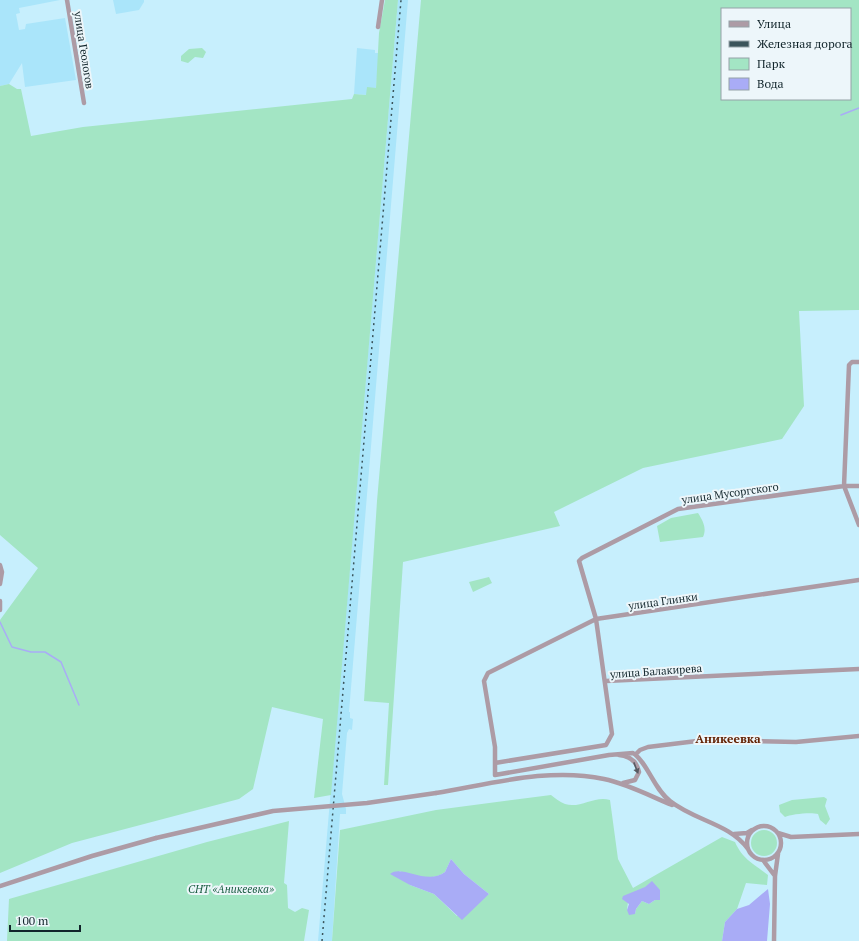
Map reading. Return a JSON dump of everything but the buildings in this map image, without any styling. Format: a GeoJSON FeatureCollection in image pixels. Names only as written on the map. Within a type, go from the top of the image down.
{"type":"FeatureCollection","features":[{"type":"Feature","properties":{"kind":"street","name":"улица Геологов"},"geometry":{"type":"LineString","coordinates":[[67,0],[84,103]]}},
{"type":"Feature","properties":{"kind":"street"},"geometry":{"type":"LineString","coordinates":[[378,27],[382,0]]}},
{"type":"Feature","properties":{"kind":"street"},"geometry":{"type":"LineString","coordinates":[[859,362],[852,362],[850,365],[844,486],[859,525]]}},
{"type":"Feature","properties":{"kind":"street","name":"улица Мусоргского"},"geometry":{"type":"LineString","coordinates":[[596,619],[579,561],[582,558],[668,513],[678,509],[844,486],[859,486]]}},
{"type":"Feature","properties":{"kind":"street"},"geometry":{"type":"LineString","coordinates":[[0,565],[2,572],[0,584]]}},
{"type":"Feature","properties":{"kind":"street","name":"улица Глинки"},"geometry":{"type":"LineString","coordinates":[[495,763],[495,747],[484,681],[488,674],[596,619],[859,580]]}},
{"type":"Feature","properties":{"kind":"street"},"geometry":{"type":"LineString","coordinates":[[0,601],[0,610]]}},
{"type":"Feature","properties":{"kind":"street"},"geometry":{"type":"LineString","coordinates":[[596,619],[606,681]]}},
{"type":"Feature","properties":{"kind":"street","name":"улица Балакирева"},"geometry":{"type":"LineString","coordinates":[[495,763],[606,745],[612,734],[606,681],[859,668]]}},
{"type":"Feature","properties":{"kind":"street"},"geometry":{"type":"LineString","coordinates":[[636,754],[640,750],[648,747],[705,740],[796,742],[859,736]]}},
{"type":"Feature","properties":{"kind":"street"},"geometry":{"type":"LineString","coordinates":[[495,763],[495,775],[629,752],[636,754],[663,795],[685,810]]}},
{"type":"Feature","properties":{"kind":"street"},"geometry":{"type":"LineString","coordinates":[[609,755],[629,758],[638,768],[638,775],[635,780],[626,783],[617,783]]}},
{"type":"Feature","properties":{"kind":"street"},"geometry":{"type":"LineString","coordinates":[[0,886],[92,856],[156,838],[273,811],[367,803],[538,776],[562,774],[582,775],[617,783],[685,810],[734,834],[754,857],[763,860],[774,858],[778,854]]}},
{"type":"Feature","properties":{"kind":"street"},"geometry":{"type":"LineString","coordinates":[[734,834],[748,833],[754,829],[764,826],[775,829],[781,839],[781,847]]}},
{"type":"Feature","properties":{"kind":"street"},"geometry":{"type":"LineString","coordinates":[[748,849],[748,838],[754,829]]}},
{"type":"Feature","properties":{"kind":"street"},"geometry":{"type":"LineString","coordinates":[[778,834],[791,837],[859,834]]}},
{"type":"Feature","properties":{"kind":"street"},"geometry":{"type":"LineString","coordinates":[[774,941],[775,876],[778,854],[781,847],[791,837]]}},
{"type":"Feature","properties":{"kind":"street"},"geometry":{"type":"LineString","coordinates":[[763,860],[775,876]]}},
{"type":"Feature","properties":{"kind":"shaded area"},"geometry":{"type":"Polygon","coordinates":[[[0,0],[60,0],[19,8],[20,13],[16,14],[19,30],[25,29],[26,24],[65,18],[76,80],[25,87],[22,63],[9,84],[0,86],[0,0]]]}},
{"type":"Feature","properties":{"kind":"shaded area"},"geometry":{"type":"Polygon","coordinates":[[[113,0],[144,0],[144,2],[139,10],[116,14],[113,0]]]}},
{"type":"Feature","properties":{"kind":"shaded area"},"geometry":{"type":"Polygon","coordinates":[[[398,0],[408,0],[349,712],[350,718],[353,719],[352,730],[349,729],[347,733],[342,794],[346,814],[340,814],[332,941],[318,941],[398,0]]]}},
{"type":"Feature","properties":{"kind":"shaded area"},"geometry":{"type":"Polygon","coordinates":[[[357,48],[375,50],[375,53],[379,53],[376,88],[367,95],[354,94],[357,48]]]}},
{"type":"Feature","properties":{"kind":"green space"},"geometry":{"type":"Polygon","coordinates":[[[385,0],[398,0],[331,795],[314,798],[323,719],[272,707],[253,789],[239,799],[72,843],[0,873],[0,620],[38,568],[0,535],[0,86],[9,84],[17,89],[21,89],[31,136],[83,127],[352,99],[354,94],[366,95],[367,87],[376,88],[379,33],[385,0]]]}},
{"type":"Feature","properties":{"kind":"green space"},"geometry":{"type":"Polygon","coordinates":[[[421,0],[859,0],[859,310],[799,311],[804,406],[782,439],[643,468],[554,512],[560,526],[403,562],[388,785],[384,785],[389,703],[364,701],[377,501],[421,0]]]}},
{"type":"Feature","properties":{"kind":"green space"},"geometry":{"type":"Polygon","coordinates":[[[202,48],[206,52],[203,58],[195,57],[188,63],[181,61],[181,56],[189,49],[202,48]]]}},
{"type":"Feature","properties":{"kind":"green space"},"geometry":{"type":"Polygon","coordinates":[[[698,513],[703,522],[703,537],[660,542],[657,526],[671,518],[698,513]]]}},
{"type":"Feature","properties":{"kind":"green space"},"geometry":{"type":"Polygon","coordinates":[[[489,577],[492,583],[473,592],[469,582],[489,577]]]}},
{"type":"Feature","properties":{"kind":"green space"},"geometry":{"type":"Polygon","coordinates":[[[551,795],[565,804],[571,805],[582,804],[599,799],[610,800],[618,859],[633,888],[722,837],[735,842],[745,857],[768,875],[767,885],[746,883],[737,909],[725,922],[722,941],[332,941],[340,830],[436,810],[551,795]],[[451,859],[445,872],[434,877],[417,876],[399,871],[410,885],[434,894],[457,916],[489,894],[464,874],[451,859]],[[652,882],[628,902],[627,910],[635,914],[636,909],[642,901],[649,904],[660,899],[652,882]]]}},
{"type":"Feature","properties":{"kind":"green space"},"geometry":{"type":"Polygon","coordinates":[[[824,797],[827,799],[825,806],[830,819],[826,825],[820,820],[818,814],[811,813],[785,817],[780,812],[779,805],[792,800],[824,797]]]}},
{"type":"Feature","properties":{"kind":"green space","name":"СНТ «Аникеевка»"},"geometry":{"type":"Polygon","coordinates":[[[289,821],[284,883],[287,885],[288,908],[295,912],[302,908],[309,910],[304,941],[7,941],[9,899],[207,842],[289,821]]]}},
{"type":"Feature","properties":{"kind":"green space"},"geometry":{"type":"Polygon","coordinates":[[[764,830],[774,833],[777,843],[774,853],[764,856],[754,853],[751,843],[754,833],[764,830]]]}},
{"type":"Feature","properties":{"kind":"water"},"geometry":{"type":"Polygon","coordinates":[[[451,859],[464,874],[489,894],[462,920],[434,894],[410,885],[390,874],[401,871],[422,876],[438,876],[445,872],[451,859]]]}},
{"type":"Feature","properties":{"kind":"water"},"geometry":{"type":"Polygon","coordinates":[[[652,881],[660,890],[660,900],[655,900],[649,904],[642,901],[636,909],[635,914],[629,915],[627,910],[629,904],[622,899],[623,896],[645,887],[652,881]]]}},
{"type":"Feature","properties":{"kind":"water"},"geometry":{"type":"Polygon","coordinates":[[[768,889],[770,904],[767,941],[722,941],[725,922],[737,909],[749,905],[768,889]]]}},
{"type":"Feature","properties":{"kind":"waterway"},"geometry":{"type":"LineString","coordinates":[[841,115],[859,108]]}},
{"type":"Feature","properties":{"kind":"waterway"},"geometry":{"type":"LineString","coordinates":[[0,622],[12,647],[31,652],[45,652],[61,662],[79,705]]}},
{"type":"Feature","properties":{"kind":"railway"},"geometry":{"type":"LineString","coordinates":[[322,941],[401,0]]}},
{"type":"Feature","properties":{"kind":"district","name":"Аникеевка"},"geometry":{"type":"Point","coordinates":[728,739]}}]}
